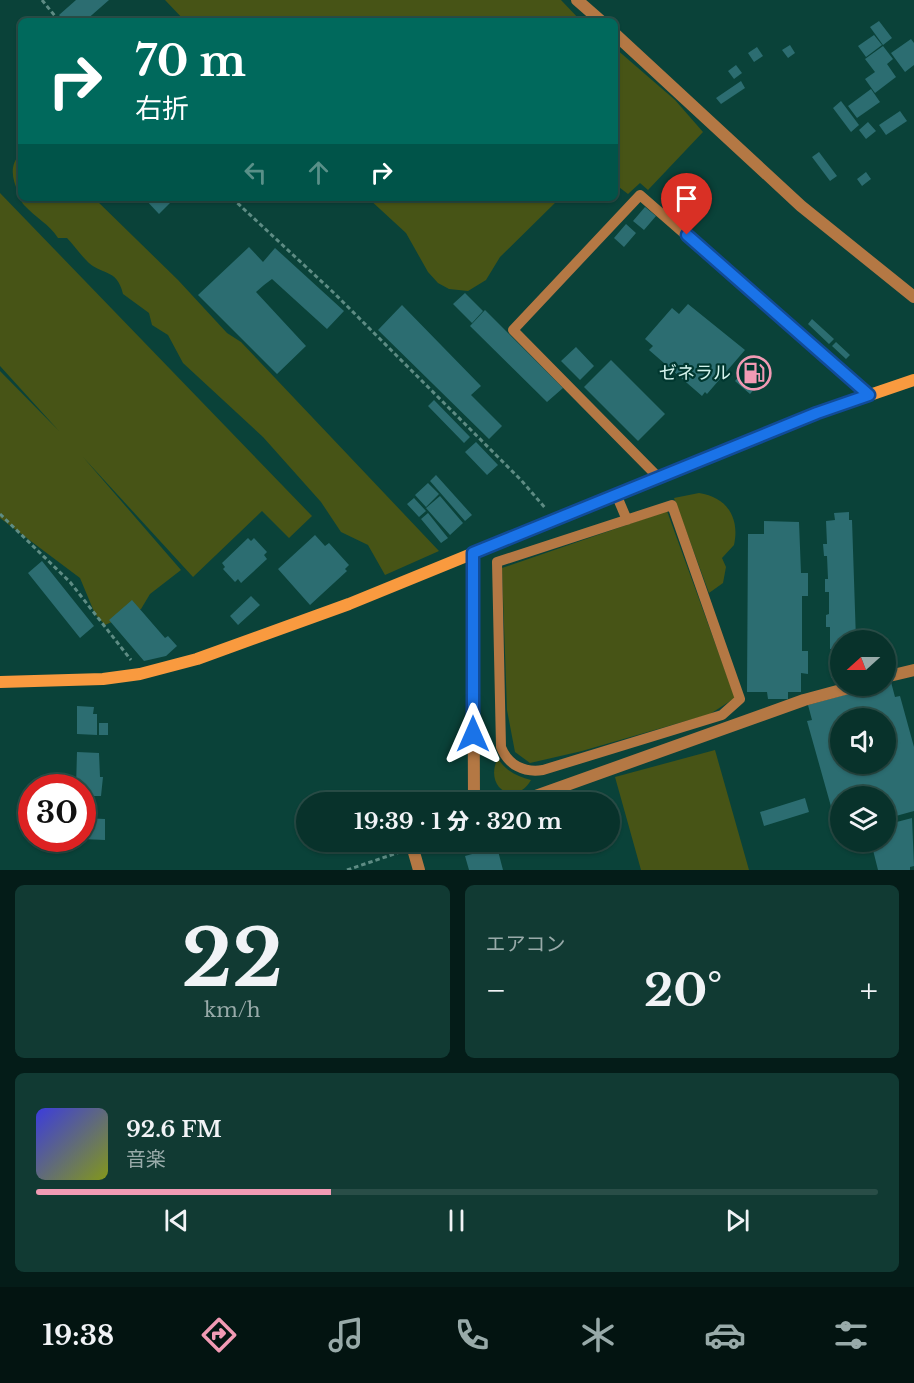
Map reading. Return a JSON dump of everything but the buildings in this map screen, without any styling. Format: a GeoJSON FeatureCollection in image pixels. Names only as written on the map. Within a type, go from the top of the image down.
{"type":"FeatureCollection","features":[{"type":"Feature","properties":{"kind":"street"},"geometry":{"type":"LineString","coordinates":[[577,0],[597,18]]}},
{"type":"Feature","properties":{"kind":"street"},"geometry":{"type":"LineString","coordinates":[[618,37],[801,206],[914,297]]}},
{"type":"Feature","properties":{"kind":"street"},"geometry":{"type":"LineString","coordinates":[[0,682],[103,679],[140,674],[197,659],[349,604],[817,413],[914,380]]}},
{"type":"Feature","properties":{"kind":"street"},"geometry":{"type":"LineString","coordinates":[[473,553],[474,792]]}},
{"type":"Feature","properties":{"kind":"street"},"geometry":{"type":"LineString","coordinates":[[896,674],[914,670]]}},
{"type":"Feature","properties":{"kind":"street"},"geometry":{"type":"LineString","coordinates":[[547,792],[804,700],[830,693]]}},
{"type":"Feature","properties":{"kind":"street"},"geometry":{"type":"LineString","coordinates":[[414,852],[419,870]]}},
{"type":"Feature","properties":{"kind":"lane"},"geometry":{"type":"LineString","coordinates":[[658,477],[513,330],[639,195],[869,395]]}},
{"type":"Feature","properties":{"kind":"lane"},"geometry":{"type":"LineString","coordinates":[[616,494],[627,520]]}},
{"type":"Feature","properties":{"kind":"lane"},"geometry":{"type":"LineString","coordinates":[[672,505],[740,699],[722,715],[543,770],[532,772],[521,769],[511,762],[501,747],[497,562],[627,520],[672,505]]}},
{"type":"Feature","properties":{"kind":"path"},"geometry":{"type":"LineString","coordinates":[[42,0],[57,18]]}},
{"type":"Feature","properties":{"kind":"path"},"geometry":{"type":"LineString","coordinates":[[235,201],[334,293],[521,480],[554,519]]}},
{"type":"Feature","properties":{"kind":"path"},"geometry":{"type":"LineString","coordinates":[[0,514],[70,582],[140,674]]}},
{"type":"Feature","properties":{"kind":"path"},"geometry":{"type":"LineString","coordinates":[[347,870],[398,852]]}},
{"type":"Feature","properties":{"kind":"green space"},"geometry":{"type":"Polygon","coordinates":[[[165,0],[561,0],[578,18],[182,18],[165,0]]]}},
{"type":"Feature","properties":{"kind":"green space"},"geometry":{"type":"Polygon","coordinates":[[[618,51],[675,100],[703,132],[648,190],[640,183],[628,194],[618,186],[618,51]]]}},
{"type":"Feature","properties":{"kind":"green space"},"geometry":{"type":"Polygon","coordinates":[[[17,158],[18,192],[13,177],[13,167],[17,158]]]}},
{"type":"Feature","properties":{"kind":"green space"},"geometry":{"type":"Polygon","coordinates":[[[0,193],[312,516],[289,538],[262,511],[193,577],[83,457],[181,570],[150,594],[141,609],[105,625],[95,614],[80,578],[0,518],[0,371],[59,431],[0,366],[0,193]]]}},
{"type":"Feature","properties":{"kind":"green space"},"geometry":{"type":"Polygon","coordinates":[[[97,201],[178,280],[227,333],[241,342],[439,551],[385,575],[368,545],[341,532],[321,502],[263,437],[183,363],[168,335],[152,325],[149,313],[123,294],[117,280],[91,265],[67,238],[58,238],[22,202],[97,201]]]}},
{"type":"Feature","properties":{"kind":"green space"},"geometry":{"type":"Polygon","coordinates":[[[371,201],[557,201],[500,257],[486,280],[468,291],[449,289],[438,283],[428,272],[406,233],[371,201]]]}},
{"type":"Feature","properties":{"kind":"green space"},"geometry":{"type":"Polygon","coordinates":[[[699,493],[709,495],[724,504],[735,526],[734,545],[722,558],[726,567],[723,583],[709,593],[674,498],[699,493]]]}},
{"type":"Feature","properties":{"kind":"green space"},"geometry":{"type":"Polygon","coordinates":[[[667,511],[735,698],[710,714],[582,751],[530,763],[515,752],[507,710],[502,568],[667,511]]]}},
{"type":"Feature","properties":{"kind":"green space"},"geometry":{"type":"Polygon","coordinates":[[[715,750],[749,870],[641,870],[615,777],[715,750]]]}},
{"type":"Feature","properties":{"kind":"green space"},"geometry":{"type":"Polygon","coordinates":[[[498,758],[512,773],[531,780],[517,792],[508,792],[498,785],[494,768],[498,758]]]}},
{"type":"Feature","properties":{"kind":"place","name":"ゼネラル"},"geometry":{"type":"Point","coordinates":[754,373]}},
{"type":"Feature","properties":{"kind":"route"},"geometry":{"type":"LineString","coordinates":[[473,734],[473,553],[817,413],[869,395],[687,235]]}}]}
